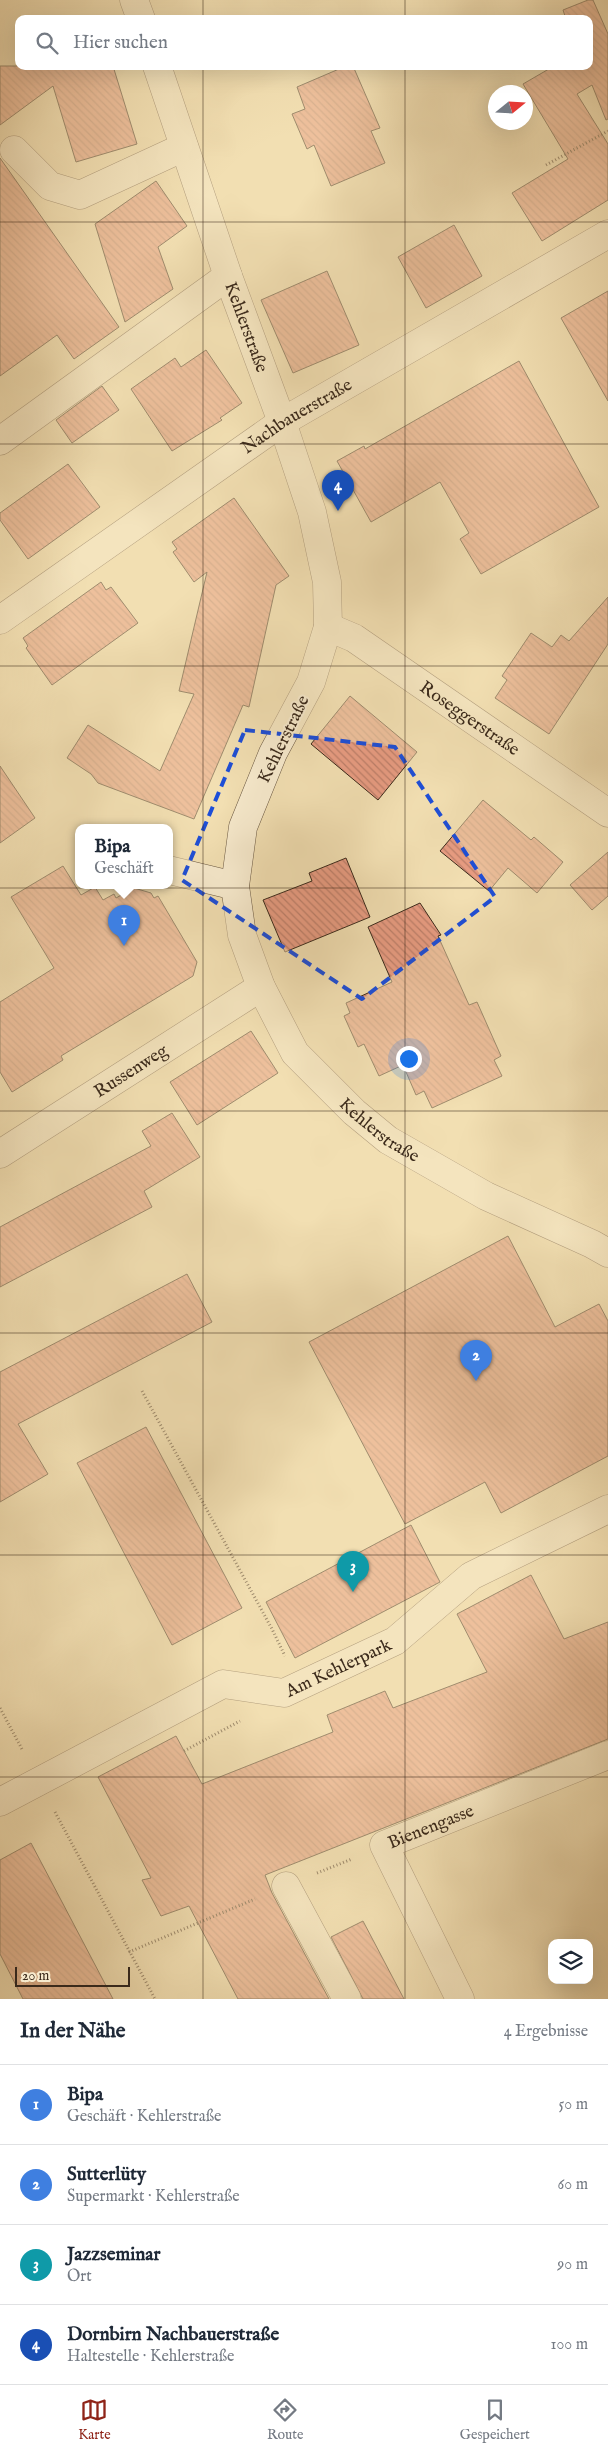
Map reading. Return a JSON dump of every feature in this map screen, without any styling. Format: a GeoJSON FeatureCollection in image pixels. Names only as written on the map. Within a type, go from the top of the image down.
{"type":"FeatureCollection","features":[{"type":"Feature","properties":{"kind":"street"},"geometry":{"type":"LineString","coordinates":[[134,0],[140,15]]}},
{"type":"Feature","properties":{"kind":"street","name":"Kehlerstraße"},"geometry":{"type":"LineString","coordinates":[[158,70],[228,276],[282,422],[320,541],[327,582],[328,627],[311,682],[273,753],[243,826],[235,886],[242,935],[261,987],[295,1053],[354,1112],[388,1140],[486,1196],[592,1244],[608,1254]]}},
{"type":"Feature","properties":{"kind":"street"},"geometry":{"type":"LineString","coordinates":[[14,150],[50,186],[80,195],[184,147]]}},
{"type":"Feature","properties":{"kind":"street","name":"Nachbauerstraße"},"geometry":{"type":"LineString","coordinates":[[0,620],[282,422],[608,234]]}},
{"type":"Feature","properties":{"kind":"street"},"geometry":{"type":"LineString","coordinates":[[0,441],[228,276]]}},
{"type":"Feature","properties":{"kind":"street","name":"Roseggerstraße"},"geometry":{"type":"LineString","coordinates":[[328,627],[354,638],[608,813]]}},
{"type":"Feature","properties":{"kind":"street"},"geometry":{"type":"LineString","coordinates":[[173,871],[235,886]]}},
{"type":"Feature","properties":{"kind":"street","name":"Russenweg"},"geometry":{"type":"LineString","coordinates":[[0,1154],[261,987]]}},
{"type":"Feature","properties":{"kind":"street","name":"Am Kehlerpark"},"geometry":{"type":"LineString","coordinates":[[0,1802],[223,1684],[284,1693],[395,1641],[471,1576],[608,1509]]}},
{"type":"Feature","properties":{"kind":"street","name":"Bienengasse"},"geometry":{"type":"LineString","coordinates":[[460,1999],[384,1845],[608,1755]]}},
{"type":"Feature","properties":{"kind":"street"},"geometry":{"type":"LineString","coordinates":[[286,1886],[347,1999]]}},
{"type":"Feature","properties":{"kind":"path"},"geometry":{"type":"LineString","coordinates":[[546,165],[608,131]]}},
{"type":"Feature","properties":{"kind":"path"},"geometry":{"type":"LineString","coordinates":[[142,1391],[272,1629],[299,1686]]}},
{"type":"Feature","properties":{"kind":"path"},"geometry":{"type":"LineString","coordinates":[[184,1751],[248,1717],[264,1690]]}},
{"type":"Feature","properties":{"kind":"path"},"geometry":{"type":"LineString","coordinates":[[0,1708],[155,1999]]}},
{"type":"Feature","properties":{"kind":"path"},"geometry":{"type":"LineString","coordinates":[[191,1741],[194,1746]]}},
{"type":"Feature","properties":{"kind":"highlighted area"},"geometry":{"type":"Polygon","coordinates":[[[245,730],[395,747],[495,897],[362,999],[182,880],[245,730]]]}},
{"type":"Feature","properties":{"kind":"building"},"geometry":{"type":"Polygon","coordinates":[[[588,0],[593,0],[608,34],[608,119],[606,120],[592,85],[577,94],[608,144],[608,200],[542,241],[512,193],[568,159],[533,101],[533,85],[523,84],[547,70],[593,70],[593,15],[565,15],[563,10],[588,0]]]}},
{"type":"Feature","properties":{"kind":"building"},"geometry":{"type":"Polygon","coordinates":[[[0,66],[15,66],[15,70],[114,70],[137,144],[76,162],[53,86],[0,125],[0,66]]]}},
{"type":"Feature","properties":{"kind":"building"},"geometry":{"type":"Polygon","coordinates":[[[337,70],[355,70],[380,128],[371,131],[385,163],[331,186],[314,145],[307,149],[292,114],[305,109],[297,87],[337,70]]]}},
{"type":"Feature","properties":{"kind":"building"},"geometry":{"type":"Polygon","coordinates":[[[0,158],[119,327],[74,359],[57,335],[0,376],[0,158]]]}},
{"type":"Feature","properties":{"kind":"building"},"geometry":{"type":"Polygon","coordinates":[[[156,181],[187,226],[158,247],[173,289],[125,322],[95,224],[156,181]]]}},
{"type":"Feature","properties":{"kind":"building"},"geometry":{"type":"Polygon","coordinates":[[[454,225],[482,276],[426,308],[398,257],[454,225]]]}},
{"type":"Feature","properties":{"kind":"building"},"geometry":{"type":"Polygon","coordinates":[[[327,271],[359,345],[293,373],[261,300],[327,271]]]}},
{"type":"Feature","properties":{"kind":"building"},"geometry":{"type":"Polygon","coordinates":[[[608,291],[608,401],[561,318],[608,291]]]}},
{"type":"Feature","properties":{"kind":"building"},"geometry":{"type":"Polygon","coordinates":[[[206,350],[242,403],[220,418],[222,420],[172,451],[131,389],[175,358],[181,367],[206,350]]]}},
{"type":"Feature","properties":{"kind":"building"},"geometry":{"type":"Polygon","coordinates":[[[519,361],[599,507],[481,574],[460,539],[469,533],[440,482],[371,522],[337,461],[364,446],[365,449],[519,361]]]}},
{"type":"Feature","properties":{"kind":"building"},"geometry":{"type":"Polygon","coordinates":[[[102,386],[119,410],[72,443],[56,420],[102,386]]]}},
{"type":"Feature","properties":{"kind":"building"},"geometry":{"type":"Polygon","coordinates":[[[68,464],[100,507],[28,559],[0,520],[0,513],[68,464]]]}},
{"type":"Feature","properties":{"kind":"building"},"geometry":{"type":"Polygon","coordinates":[[[234,498],[289,576],[276,585],[249,707],[243,705],[194,819],[98,783],[91,774],[67,758],[88,725],[160,771],[194,694],[179,691],[207,572],[194,582],[173,552],[177,549],[172,542],[234,498]]]}},
{"type":"Feature","properties":{"kind":"building"},"geometry":{"type":"Polygon","coordinates":[[[101,582],[106,590],[111,587],[138,623],[52,685],[26,648],[28,646],[23,638],[101,582]]]}},
{"type":"Feature","properties":{"kind":"building"},"geometry":{"type":"Polygon","coordinates":[[[608,597],[608,644],[549,734],[495,698],[507,680],[502,676],[531,633],[552,647],[561,635],[569,641],[608,597]]]}},
{"type":"Feature","properties":{"kind":"building"},"geometry":{"type":"Polygon","coordinates":[[[350,696],[417,752],[378,800],[311,744],[350,696]]]}},
{"type":"Feature","properties":{"kind":"building"},"geometry":{"type":"Polygon","coordinates":[[[0,766],[35,818],[0,843],[0,766]]]}},
{"type":"Feature","properties":{"kind":"building"},"geometry":{"type":"Polygon","coordinates":[[[483,800],[531,840],[534,837],[563,862],[537,893],[508,868],[489,891],[440,851],[483,800]]]}},
{"type":"Feature","properties":{"kind":"building"},"geometry":{"type":"Polygon","coordinates":[[[608,852],[608,896],[592,910],[570,885],[608,852]]]}},
{"type":"Feature","properties":{"kind":"building"},"geometry":{"type":"Polygon","coordinates":[[[346,858],[370,917],[285,952],[263,900],[312,881],[309,873],[346,858]]]}},
{"type":"Feature","properties":{"kind":"building"},"geometry":{"type":"Polygon","coordinates":[[[63,866],[75,885],[75,889],[77,889],[81,895],[92,889],[96,889],[103,900],[114,894],[116,898],[132,889],[137,889],[151,893],[154,898],[158,896],[197,962],[193,976],[61,1056],[63,1060],[12,1092],[0,1072],[0,1002],[54,968],[11,897],[63,866]]]}},
{"type":"Feature","properties":{"kind":"building"},"geometry":{"type":"Polygon","coordinates":[[[420,903],[441,935],[438,936],[469,1005],[477,1002],[501,1056],[494,1060],[502,1076],[432,1108],[424,1091],[416,1095],[403,1065],[379,1076],[364,1044],[358,1047],[344,1016],[350,1013],[346,1003],[392,982],[368,927],[420,903]]]}},
{"type":"Feature","properties":{"kind":"building"},"geometry":{"type":"Polygon","coordinates":[[[251,1031],[278,1073],[197,1125],[170,1082],[251,1031]]]}},
{"type":"Feature","properties":{"kind":"building"},"geometry":{"type":"Polygon","coordinates":[[[172,1113],[200,1157],[144,1191],[152,1207],[0,1287],[0,1227],[151,1146],[142,1131],[172,1113]]]}},
{"type":"Feature","properties":{"kind":"building"},"geometry":{"type":"Polygon","coordinates":[[[508,1236],[555,1327],[599,1304],[608,1321],[608,1456],[501,1513],[485,1482],[405,1524],[309,1342],[508,1236]]]}},
{"type":"Feature","properties":{"kind":"building"},"geometry":{"type":"Polygon","coordinates":[[[187,1274],[212,1322],[18,1424],[48,1474],[0,1502],[0,1372],[187,1274]]]}},
{"type":"Feature","properties":{"kind":"building"},"geometry":{"type":"Polygon","coordinates":[[[146,1427],[242,1608],[172,1645],[77,1463],[146,1427]]]}},
{"type":"Feature","properties":{"kind":"building"},"geometry":{"type":"Polygon","coordinates":[[[411,1525],[440,1582],[295,1658],[266,1602],[411,1525]]]}},
{"type":"Feature","properties":{"kind":"building"},"geometry":{"type":"Polygon","coordinates":[[[531,1575],[564,1639],[608,1622],[608,1739],[265,1875],[272,1893],[329,1999],[238,1999],[189,1906],[161,1916],[142,1880],[151,1878],[98,1777],[176,1736],[202,1784],[333,1732],[327,1715],[385,1691],[393,1708],[487,1672],[457,1614],[531,1575]]]}},
{"type":"Feature","properties":{"kind":"building"},"geometry":{"type":"Polygon","coordinates":[[[31,1843],[113,1999],[23,1999],[0,1954],[0,1860],[31,1843]]]}},
{"type":"Feature","properties":{"kind":"building"},"geometry":{"type":"Polygon","coordinates":[[[363,1921],[404,1999],[363,1999],[331,1937],[363,1921]]]}},
{"type":"Feature","properties":{"kind":"place","name":"Dornbirn Nachbauerstraße"},"geometry":{"type":"Point","coordinates":[338,511]}},
{"type":"Feature","properties":{"kind":"place","name":"Bipa"},"geometry":{"type":"Point","coordinates":[124,946]}},
{"type":"Feature","properties":{"kind":"place","name":"Sutterlüty"},"geometry":{"type":"Point","coordinates":[476,1381]}},
{"type":"Feature","properties":{"kind":"place","name":"Jazzseminar"},"geometry":{"type":"Point","coordinates":[353,1592]}}]}
